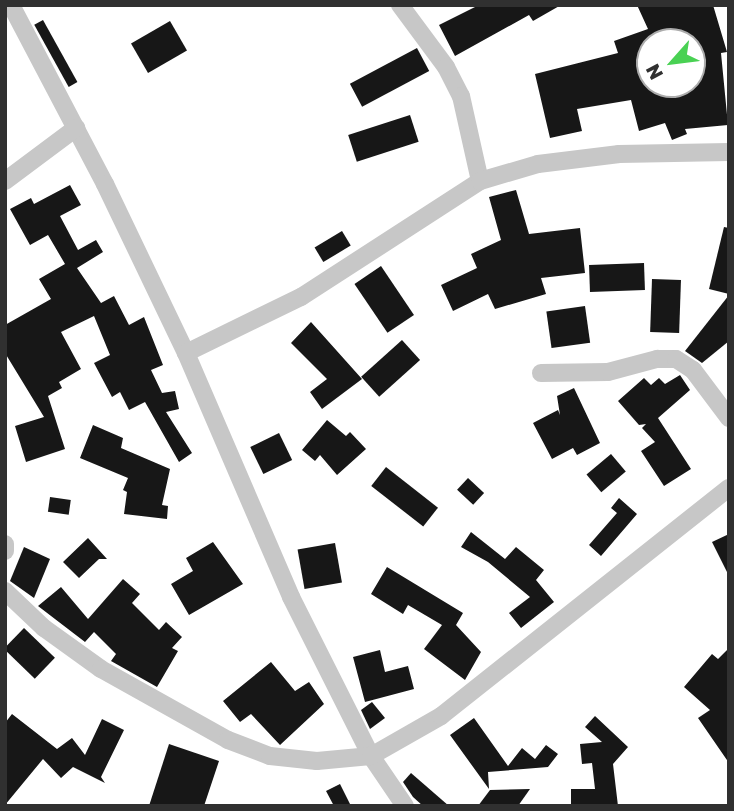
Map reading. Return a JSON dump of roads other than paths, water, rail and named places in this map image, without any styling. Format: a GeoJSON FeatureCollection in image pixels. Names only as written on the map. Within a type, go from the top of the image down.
{"type":"FeatureCollection","features":[{"type":"Feature","properties":{"kind":"street"},"geometry":{"type":"LineString","coordinates":[[11,5],[76,128],[186,353],[291,597],[371,756],[405,806]]}},
{"type":"Feature","properties":{"kind":"street"},"geometry":{"type":"LineString","coordinates":[[400,5],[446,68],[461,96],[480,181]]}},
{"type":"Feature","properties":{"kind":"street"},"geometry":{"type":"LineString","coordinates":[[5,181],[76,128]]}},
{"type":"Feature","properties":{"kind":"street"},"geometry":{"type":"LineString","coordinates":[[186,353],[301,297],[480,181],[538,164],[619,154],[729,152]]}},
{"type":"Feature","properties":{"kind":"street"},"geometry":{"type":"LineString","coordinates":[[541,373],[608,372],[676,359],[693,370],[729,418]]}},
{"type":"Feature","properties":{"kind":"street"},"geometry":{"type":"LineString","coordinates":[[5,591],[44,628],[101,669],[228,740],[282,757],[317,761],[371,756],[441,716],[729,488]]}},
{"type":"Feature","properties":{"kind":"street"},"geometry":{"type":"LineString","coordinates":[[5,544],[5,551]]}}]}
